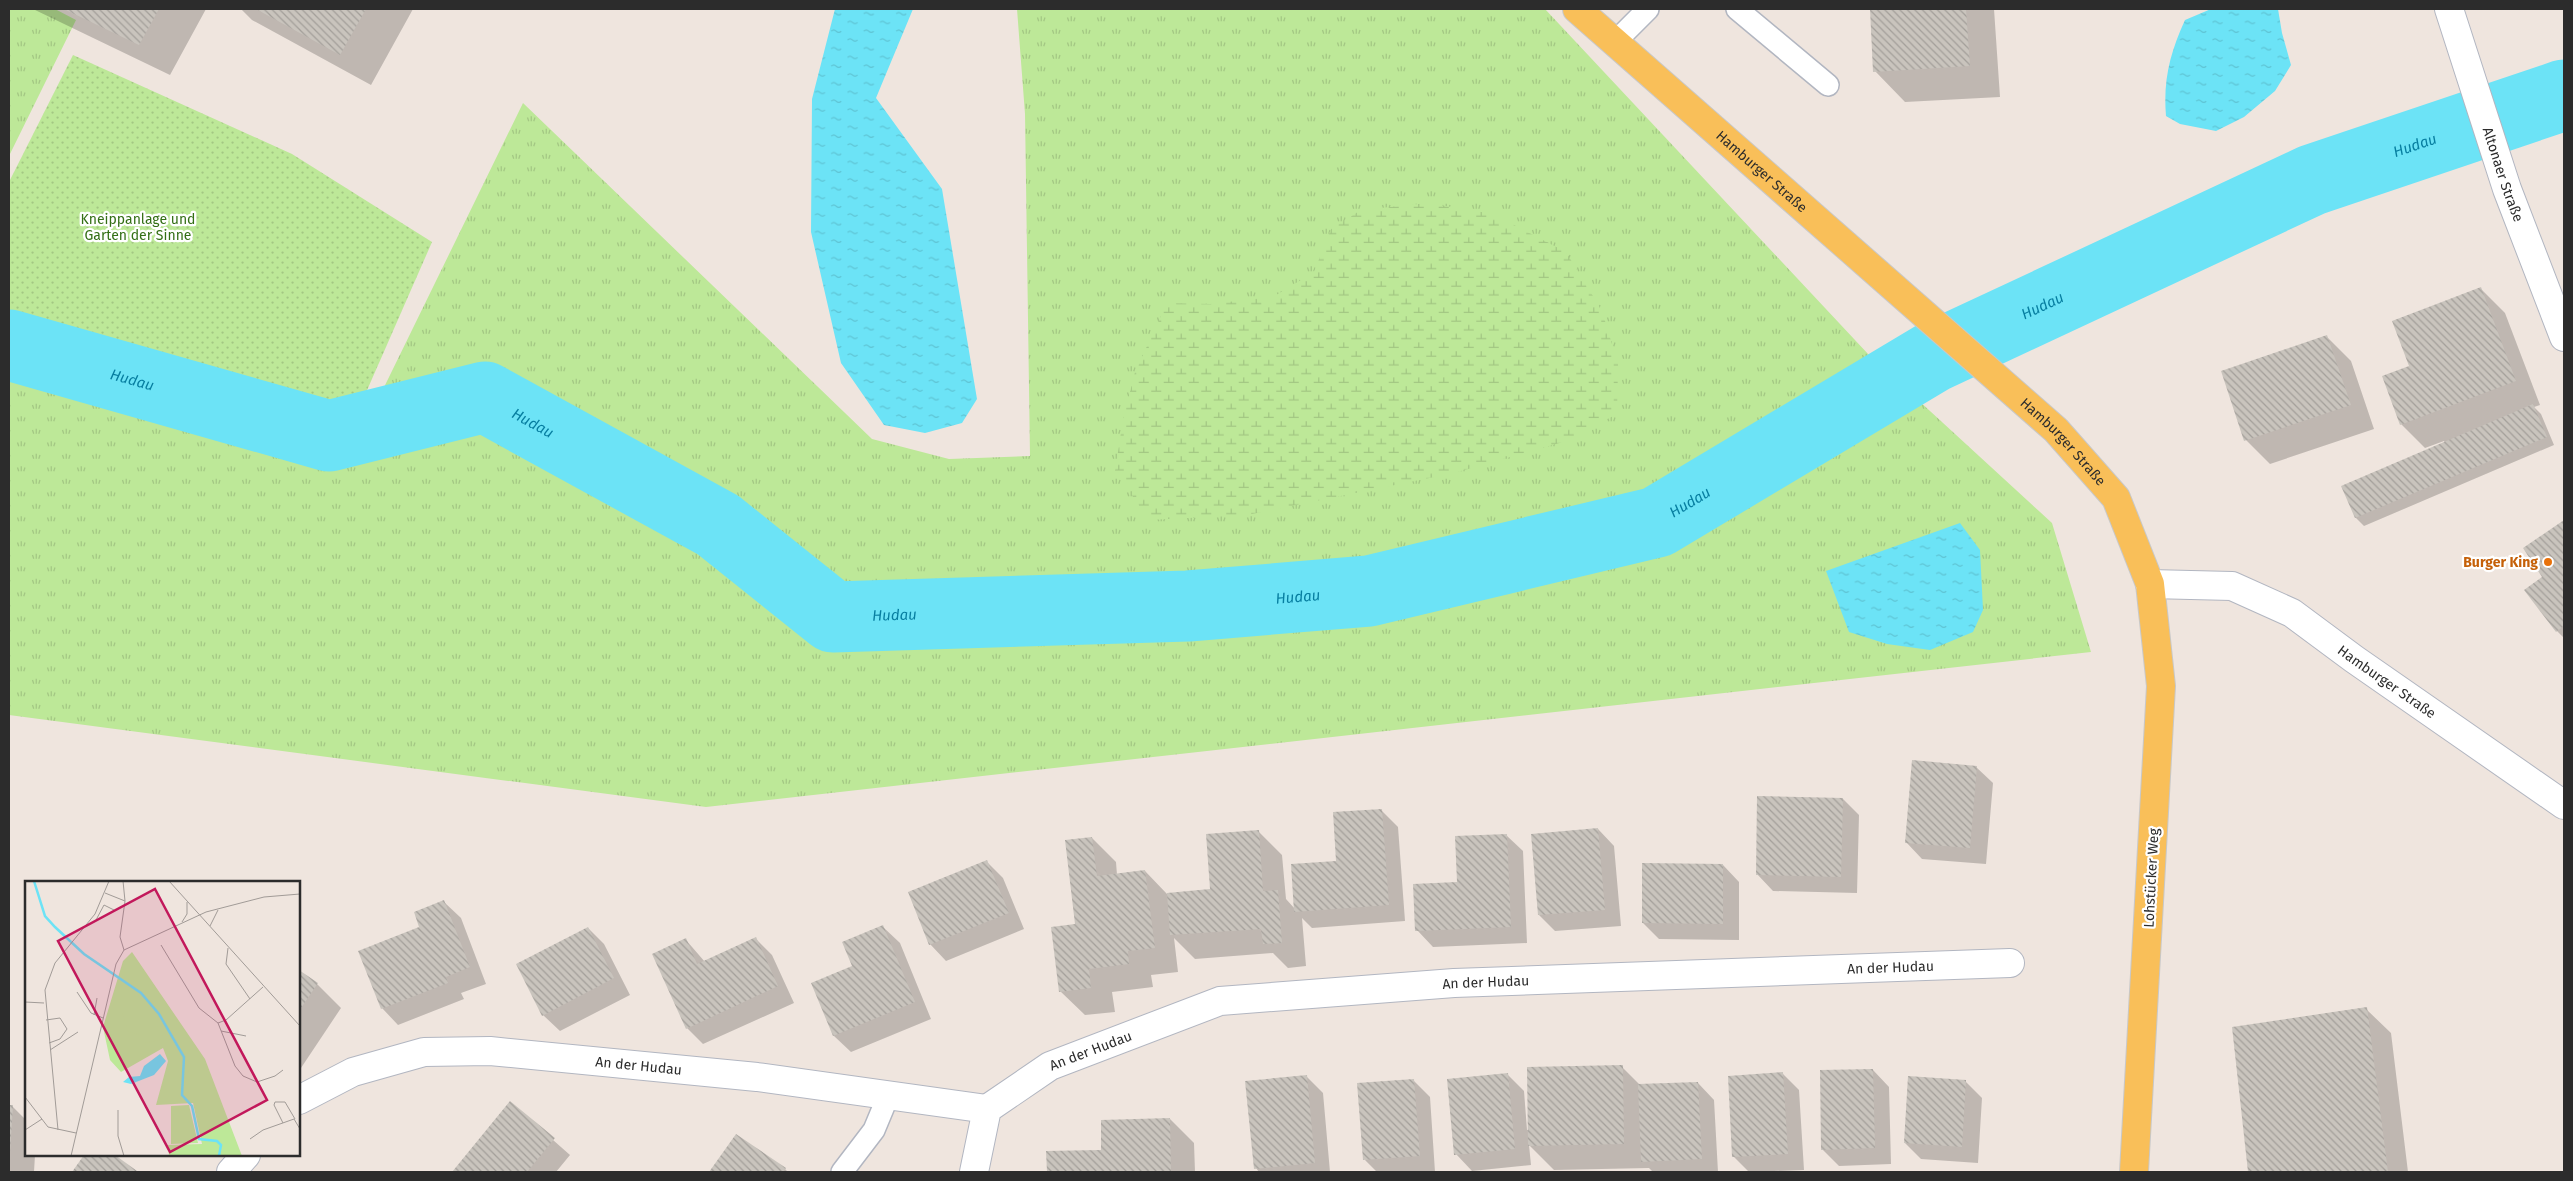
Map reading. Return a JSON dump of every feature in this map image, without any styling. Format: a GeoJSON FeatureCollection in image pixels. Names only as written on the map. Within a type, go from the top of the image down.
{"type":"FeatureCollection","features":[{"type":"Feature","properties":{"kind":"main road","name":"Hamburger Straße"},"geometry":{"type":"LineString","coordinates":[[1577,9],[1922,310],[2056,430],[2116,498],[2150,584]]}},
{"type":"Feature","properties":{"kind":"main road","name":"Lohstücker Weg"},"geometry":{"type":"LineString","coordinates":[[2134,1172],[2161,686],[2150,584]]}},
{"type":"Feature","properties":{"kind":"street","name":"Altonaer Straße"},"geometry":{"type":"LineString","coordinates":[[2449,9],[2507,189],[2564,337]]}},
{"type":"Feature","properties":{"kind":"street","name":"Hamburger Straße"},"geometry":{"type":"LineString","coordinates":[[2150,584],[2232,586],[2292,613],[2354,659],[2564,805]]}},
{"type":"Feature","properties":{"kind":"street","name":"An der Hudau"},"geometry":{"type":"LineString","coordinates":[[300,1099],[353,1072],[424,1052],[490,1051],[718,1073],[987,1108],[1050,1066],[1220,1000],[1454,983],[2010,963]]}},
{"type":"Feature","properties":{"kind":"street"},"geometry":{"type":"LineString","coordinates":[[974,1172],[987,1108]]}},
{"type":"Feature","properties":{"kind":"street"},"geometry":{"type":"LineString","coordinates":[[231,1172],[245,1156]]}},
{"type":"Feature","properties":{"kind":"lane"},"geometry":{"type":"LineString","coordinates":[[1615,42],[1648,9]]}},
{"type":"Feature","properties":{"kind":"lane"},"geometry":{"type":"LineString","coordinates":[[1737,9],[1828,85]]}},
{"type":"Feature","properties":{"kind":"lane"},"geometry":{"type":"LineString","coordinates":[[842,1172],[874,1130],[888,1094]]}},
{"type":"Feature","properties":{"kind":"green space"},"geometry":{"type":"Polygon","coordinates":[[[9,9],[55,9],[76,20],[9,156],[9,9]]]}},
{"type":"Feature","properties":{"kind":"green space"},"geometry":{"type":"Polygon","coordinates":[[[1017,9],[1545,9],[1869,355],[2052,523],[2091,652],[706,807],[9,715],[9,367],[346,465],[523,103],[872,439],[949,459],[1030,456],[1025,114],[1017,9]]]}},
{"type":"Feature","properties":{"kind":"green space","name":"Kneippanlage und Garten der Sinne"},"geometry":{"type":"Polygon","coordinates":[[[73,55],[292,154],[432,242],[354,420],[9,325],[9,182],[73,55]]]}},
{"type":"Feature","properties":{"kind":"green space"},"geometry":{"type":"Polygon","coordinates":[[[1428,203],[1493,214],[1566,252],[1599,306],[1605,321],[1618,364],[1617,414],[1563,442],[1454,473],[1247,515],[1149,520],[1115,471],[1123,420],[1135,372],[1167,303],[1210,304],[1273,297],[1314,272],[1331,229],[1361,210],[1428,203]]]}},
{"type":"Feature","properties":{"kind":"water"},"geometry":{"type":"Polygon","coordinates":[[[835,9],[913,9],[876,98],[942,189],[977,399],[962,423],[925,433],[884,425],[841,363],[811,232],[812,99],[835,9]]]}},
{"type":"Feature","properties":{"kind":"water"},"geometry":{"type":"Polygon","coordinates":[[[2211,9],[2278,9],[2282,33],[2291,65],[2275,91],[2244,117],[2216,131],[2180,124],[2166,116],[2165,103],[2169,67],[2175,44],[2185,20],[2211,9]]]}},
{"type":"Feature","properties":{"kind":"water"},"geometry":{"type":"Polygon","coordinates":[[[1960,523],[1980,550],[1983,610],[1973,632],[1930,650],[1887,644],[1849,632],[1826,571],[1960,523]]]}},
{"type":"Feature","properties":{"kind":"building"},"geometry":{"type":"Polygon","coordinates":[[[64,9],[159,9],[139,45],[64,9]]]}},
{"type":"Feature","properties":{"kind":"building"},"geometry":{"type":"Polygon","coordinates":[[[256,9],[366,9],[340,55],[256,9]]]}},
{"type":"Feature","properties":{"kind":"building"},"geometry":{"type":"Polygon","coordinates":[[[1870,9],[1966,9],[1970,66],[1873,72],[1870,9]]]}},
{"type":"Feature","properties":{"kind":"building"},"geometry":{"type":"Polygon","coordinates":[[[2481,287],[2516,381],[2400,425],[2382,376],[2409,366],[2392,321],[2481,287]]]}},
{"type":"Feature","properties":{"kind":"building"},"geometry":{"type":"Polygon","coordinates":[[[2327,335],[2351,405],[2244,441],[2221,371],[2327,335]]]}},
{"type":"Feature","properties":{"kind":"building"},"geometry":{"type":"Polygon","coordinates":[[[2533,404],[2547,437],[2355,518],[2341,486],[2533,404]]]}},
{"type":"Feature","properties":{"kind":"building","name":"Burger King"},"geometry":{"type":"Polygon","coordinates":[[[2564,520],[2564,626],[2556,632],[2524,590],[2542,577],[2523,548],[2564,520]]]}},
{"type":"Feature","properties":{"kind":"building"},"geometry":{"type":"Polygon","coordinates":[[[1912,760],[1977,766],[1970,848],[1905,843],[1912,760]]]}},
{"type":"Feature","properties":{"kind":"building"},"geometry":{"type":"Polygon","coordinates":[[[1757,796],[1843,798],[1841,877],[1756,875],[1757,796]]]}},
{"type":"Feature","properties":{"kind":"building"},"geometry":{"type":"Polygon","coordinates":[[[1382,809],[1389,905],[1294,912],[1291,864],[1336,861],[1333,812],[1382,809]]]}},
{"type":"Feature","properties":{"kind":"building"},"geometry":{"type":"Polygon","coordinates":[[[1598,828],[1605,910],[1538,915],[1531,834],[1598,828]]]}},
{"type":"Feature","properties":{"kind":"building"},"geometry":{"type":"Polygon","coordinates":[[[1259,830],[1263,891],[1278,890],[1282,943],[1263,944],[1261,929],[1170,935],[1167,893],[1210,889],[1206,834],[1259,830]]]}},
{"type":"Feature","properties":{"kind":"building"},"geometry":{"type":"Polygon","coordinates":[[[1507,834],[1511,927],[1415,931],[1413,884],[1457,882],[1455,836],[1507,834]]]}},
{"type":"Feature","properties":{"kind":"building"},"geometry":{"type":"Polygon","coordinates":[[[1092,837],[1097,876],[1145,870],[1155,948],[1128,951],[1129,964],[1089,969],[1091,988],[1059,992],[1051,927],[1075,924],[1065,840],[1092,837]]]}},
{"type":"Feature","properties":{"kind":"building"},"geometry":{"type":"Polygon","coordinates":[[[987,860],[1009,913],[929,945],[908,892],[987,860]]]}},
{"type":"Feature","properties":{"kind":"building"},"geometry":{"type":"Polygon","coordinates":[[[1642,863],[1723,864],[1723,924],[1642,923],[1642,863]]]}},
{"type":"Feature","properties":{"kind":"building"},"geometry":{"type":"Polygon","coordinates":[[[444,900],[470,967],[446,977],[448,983],[381,1009],[358,951],[419,927],[414,912],[444,900]]]}},
{"type":"Feature","properties":{"kind":"building"},"geometry":{"type":"Polygon","coordinates":[[[883,925],[915,1002],[833,1036],[811,983],[852,966],[842,942],[883,925]]]}},
{"type":"Feature","properties":{"kind":"building"},"geometry":{"type":"Polygon","coordinates":[[[588,927],[614,978],[542,1016],[516,964],[588,927]]]}},
{"type":"Feature","properties":{"kind":"building"},"geometry":{"type":"Polygon","coordinates":[[[756,937],[778,986],[686,1029],[652,954],[686,938],[697,964],[756,937]]]}},
{"type":"Feature","properties":{"kind":"building"},"geometry":{"type":"Polygon","coordinates":[[[300,971],[318,983],[300,1010],[300,971]]]}},
{"type":"Feature","properties":{"kind":"building"},"geometry":{"type":"Polygon","coordinates":[[[2367,1007],[2388,1172],[2248,1172],[2232,1027],[2367,1007]]]}},
{"type":"Feature","properties":{"kind":"building"},"geometry":{"type":"Polygon","coordinates":[[[1623,1065],[1624,1144],[1528,1146],[1527,1067],[1623,1065]]]}},
{"type":"Feature","properties":{"kind":"building"},"geometry":{"type":"Polygon","coordinates":[[[1873,1069],[1875,1148],[1821,1150],[1820,1070],[1873,1069]]]}},
{"type":"Feature","properties":{"kind":"building"},"geometry":{"type":"Polygon","coordinates":[[[1783,1072],[1788,1154],[1732,1157],[1728,1076],[1783,1072]]]}},
{"type":"Feature","properties":{"kind":"building"},"geometry":{"type":"Polygon","coordinates":[[[1508,1073],[1515,1149],[1454,1155],[1447,1079],[1508,1073]]]}},
{"type":"Feature","properties":{"kind":"building"},"geometry":{"type":"Polygon","coordinates":[[[1307,1075],[1315,1163],[1254,1169],[1245,1081],[1307,1075]]]}},
{"type":"Feature","properties":{"kind":"building"},"geometry":{"type":"Polygon","coordinates":[[[1908,1076],[1966,1080],[1962,1147],[1904,1143],[1908,1076]]]}},
{"type":"Feature","properties":{"kind":"building"},"geometry":{"type":"Polygon","coordinates":[[[1414,1079],[1420,1156],[1363,1160],[1357,1083],[1414,1079]]]}},
{"type":"Feature","properties":{"kind":"building"},"geometry":{"type":"Polygon","coordinates":[[[1698,1082],[1702,1159],[1641,1162],[1638,1084],[1698,1082]]]}},
{"type":"Feature","properties":{"kind":"building"},"geometry":{"type":"Polygon","coordinates":[[[510,1101],[555,1138],[527,1172],[452,1172],[510,1101]]]}},
{"type":"Feature","properties":{"kind":"building"},"geometry":{"type":"Polygon","coordinates":[[[9,1105],[13,1105],[10,1152],[9,1152],[9,1105]]]}},
{"type":"Feature","properties":{"kind":"building"},"geometry":{"type":"Polygon","coordinates":[[[1170,1118],[1171,1172],[1047,1172],[1046,1151],[1101,1150],[1101,1120],[1170,1118]]]}},
{"type":"Feature","properties":{"kind":"building"},"geometry":{"type":"Polygon","coordinates":[[[736,1134],[786,1168],[783,1172],[709,1172],[736,1134]]]}},
{"type":"Feature","properties":{"kind":"building"},"geometry":{"type":"Polygon","coordinates":[[[83,1156],[116,1156],[137,1171],[72,1172],[83,1156]]]}},
{"type":"Feature","properties":{"kind":"waterway","name":"Hudau"},"geometry":{"type":"LineString","coordinates":[[9,345],[329,436],[485,397],[718,525],[833,617],[1188,606],[1369,591],[1657,522],[1933,357],[2312,180],[2564,95]]}},
{"type":"Feature","properties":{"kind":"place","name":"Burger King"},"geometry":{"type":"Point","coordinates":[2548,562]}}]}
